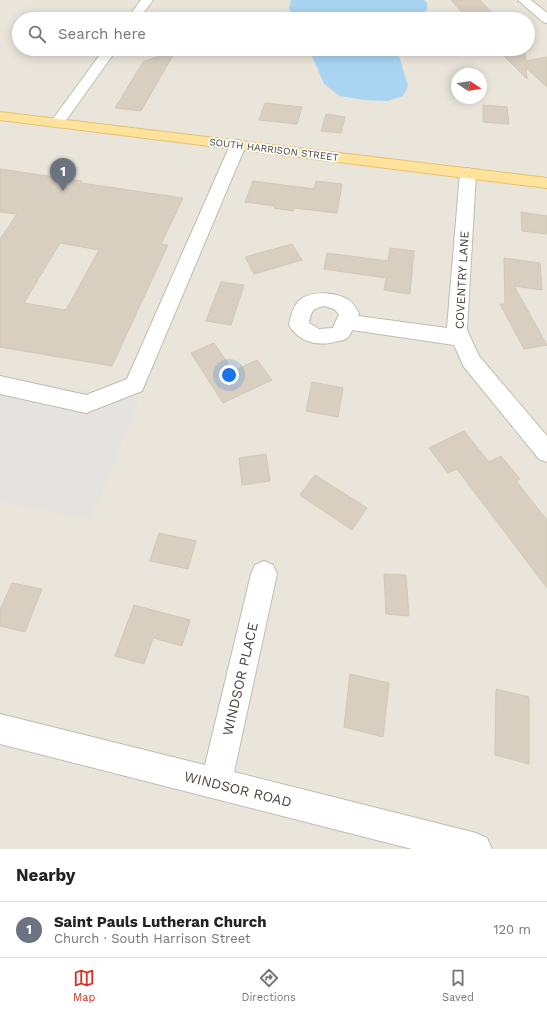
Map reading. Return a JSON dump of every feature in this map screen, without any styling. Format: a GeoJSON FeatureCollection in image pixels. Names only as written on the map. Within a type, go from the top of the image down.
{"type":"FeatureCollection","features":[{"type":"Feature","properties":{"kind":"main road","name":"SOUTH HARRISON STREET"},"geometry":{"type":"LineString","coordinates":[[0,116],[547,183]]}},
{"type":"Feature","properties":{"kind":"street"},"geometry":{"type":"LineString","coordinates":[[138,12],[147,0]]}},
{"type":"Feature","properties":{"kind":"street"},"geometry":{"type":"LineString","coordinates":[[524,0],[547,19]]}},
{"type":"Feature","properties":{"kind":"street"},"geometry":{"type":"LineString","coordinates":[[57,123],[106,56]]}},
{"type":"Feature","properties":{"kind":"street"},"geometry":{"type":"LineString","coordinates":[[0,385],[86,404],[135,385],[238,145]]}},
{"type":"Feature","properties":{"kind":"street","name":"COVENTRY LANE"},"geometry":{"type":"LineString","coordinates":[[468,173],[457,330],[471,361],[547,452]]}},
{"type":"Feature","properties":{"kind":"street"},"geometry":{"type":"LineString","coordinates":[[346,322],[461,338]]}},
{"type":"Feature","properties":{"kind":"street","name":"WINDSOR PLACE"},"geometry":{"type":"LineString","coordinates":[[216,784],[264,574]]}},
{"type":"Feature","properties":{"kind":"street","name":"WINDSOR ROAD"},"geometry":{"type":"LineString","coordinates":[[0,729],[476,849]]}},
{"type":"Feature","properties":{"kind":"shaded area"},"geometry":{"type":"Polygon","coordinates":[[[0,0],[547,0],[547,849],[0,849],[0,0]]]}},
{"type":"Feature","properties":{"kind":"shaded area"},"geometry":{"type":"Polygon","coordinates":[[[0,375],[139,401],[90,520],[0,501],[0,375]]]}},
{"type":"Feature","properties":{"kind":"water"},"geometry":{"type":"Polygon","coordinates":[[[291,0],[424,0],[427,3],[427,10],[424,12],[291,12],[289,9],[291,0]]]}},
{"type":"Feature","properties":{"kind":"water"},"geometry":{"type":"Polygon","coordinates":[[[312,56],[399,56],[408,86],[403,96],[388,101],[364,100],[340,96],[324,84],[312,56]]]}},
{"type":"Feature","properties":{"kind":"building"},"geometry":{"type":"Polygon","coordinates":[[[451,0],[480,0],[491,12],[462,12],[451,0]]]}},
{"type":"Feature","properties":{"kind":"building"},"geometry":{"type":"Polygon","coordinates":[[[160,56],[173,56],[141,111],[115,108],[143,62],[160,56]]]}},
{"type":"Feature","properties":{"kind":"building"},"geometry":{"type":"Polygon","coordinates":[[[504,56],[525,56],[526,61],[547,57],[547,87],[526,68],[527,79],[504,56]]]}},
{"type":"Feature","properties":{"kind":"building"},"geometry":{"type":"Polygon","coordinates":[[[265,103],[302,107],[297,124],[259,120],[265,103]]]}},
{"type":"Feature","properties":{"kind":"building"},"geometry":{"type":"Polygon","coordinates":[[[483,105],[507,107],[509,124],[483,122],[483,105]]]}},
{"type":"Feature","properties":{"kind":"building"},"geometry":{"type":"Polygon","coordinates":[[[326,114],[345,117],[341,133],[321,131],[326,114]]]}},
{"type":"Feature","properties":{"kind":"building"},"geometry":{"type":"Polygon","coordinates":[[[0,169],[183,198],[161,244],[168,245],[112,366],[0,347],[0,239],[17,214],[0,212],[0,169]],[[60,243],[24,303],[66,310],[99,250],[60,243]]]}},
{"type":"Feature","properties":{"kind":"building"},"geometry":{"type":"Polygon","coordinates":[[[253,181],[314,189],[316,181],[342,184],[337,213],[294,208],[293,211],[274,208],[275,206],[245,202],[253,181]]]}},
{"type":"Feature","properties":{"kind":"building"},"geometry":{"type":"Polygon","coordinates":[[[521,212],[547,216],[547,234],[522,231],[521,212]]]}},
{"type":"Feature","properties":{"kind":"building"},"geometry":{"type":"Polygon","coordinates":[[[292,244],[302,260],[254,274],[245,257],[292,244]]]}},
{"type":"Feature","properties":{"kind":"building"},"geometry":{"type":"Polygon","coordinates":[[[390,248],[414,251],[410,294],[384,290],[386,278],[324,269],[327,253],[388,261],[390,248]]]}},
{"type":"Feature","properties":{"kind":"building"},"geometry":{"type":"Polygon","coordinates":[[[504,258],[540,263],[542,290],[514,286],[547,345],[524,349],[500,304],[505,304],[504,258]]]}},
{"type":"Feature","properties":{"kind":"building"},"geometry":{"type":"Polygon","coordinates":[[[221,282],[244,285],[231,325],[206,321],[221,282]]]}},
{"type":"Feature","properties":{"kind":"building"},"geometry":{"type":"Polygon","coordinates":[[[214,343],[233,371],[257,360],[272,380],[223,403],[191,353],[214,343]]]}},
{"type":"Feature","properties":{"kind":"building"},"geometry":{"type":"Polygon","coordinates":[[[312,382],[343,388],[338,417],[306,411],[312,382]]]}},
{"type":"Feature","properties":{"kind":"building"},"geometry":{"type":"Polygon","coordinates":[[[464,431],[489,462],[501,456],[520,479],[516,481],[547,520],[547,588],[457,469],[448,473],[429,448],[464,431]]]}},
{"type":"Feature","properties":{"kind":"building"},"geometry":{"type":"Polygon","coordinates":[[[266,454],[270,481],[242,485],[239,458],[266,454]]]}},
{"type":"Feature","properties":{"kind":"building"},"geometry":{"type":"Polygon","coordinates":[[[315,475],[367,508],[352,530],[300,495],[315,475]]]}},
{"type":"Feature","properties":{"kind":"building"},"geometry":{"type":"Polygon","coordinates":[[[159,533],[196,541],[188,569],[150,561],[159,533]]]}},
{"type":"Feature","properties":{"kind":"building"},"geometry":{"type":"Polygon","coordinates":[[[384,574],[406,575],[409,616],[386,614],[384,574]]]}},
{"type":"Feature","properties":{"kind":"building"},"geometry":{"type":"Polygon","coordinates":[[[12,583],[42,589],[25,632],[0,626],[0,610],[12,583]]]}},
{"type":"Feature","properties":{"kind":"building"},"geometry":{"type":"Polygon","coordinates":[[[134,605],[190,620],[182,646],[153,638],[144,664],[115,656],[134,605]]]}},
{"type":"Feature","properties":{"kind":"building"},"geometry":{"type":"Polygon","coordinates":[[[350,674],[389,683],[383,737],[344,727],[350,674]]]}},
{"type":"Feature","properties":{"kind":"building"},"geometry":{"type":"Polygon","coordinates":[[[496,689],[529,697],[529,764],[495,755],[496,689]]]}},
{"type":"Feature","properties":{"kind":"place","name":"Saint Pauls Lutheran Church"},"geometry":{"type":"Point","coordinates":[63,191]}}]}
